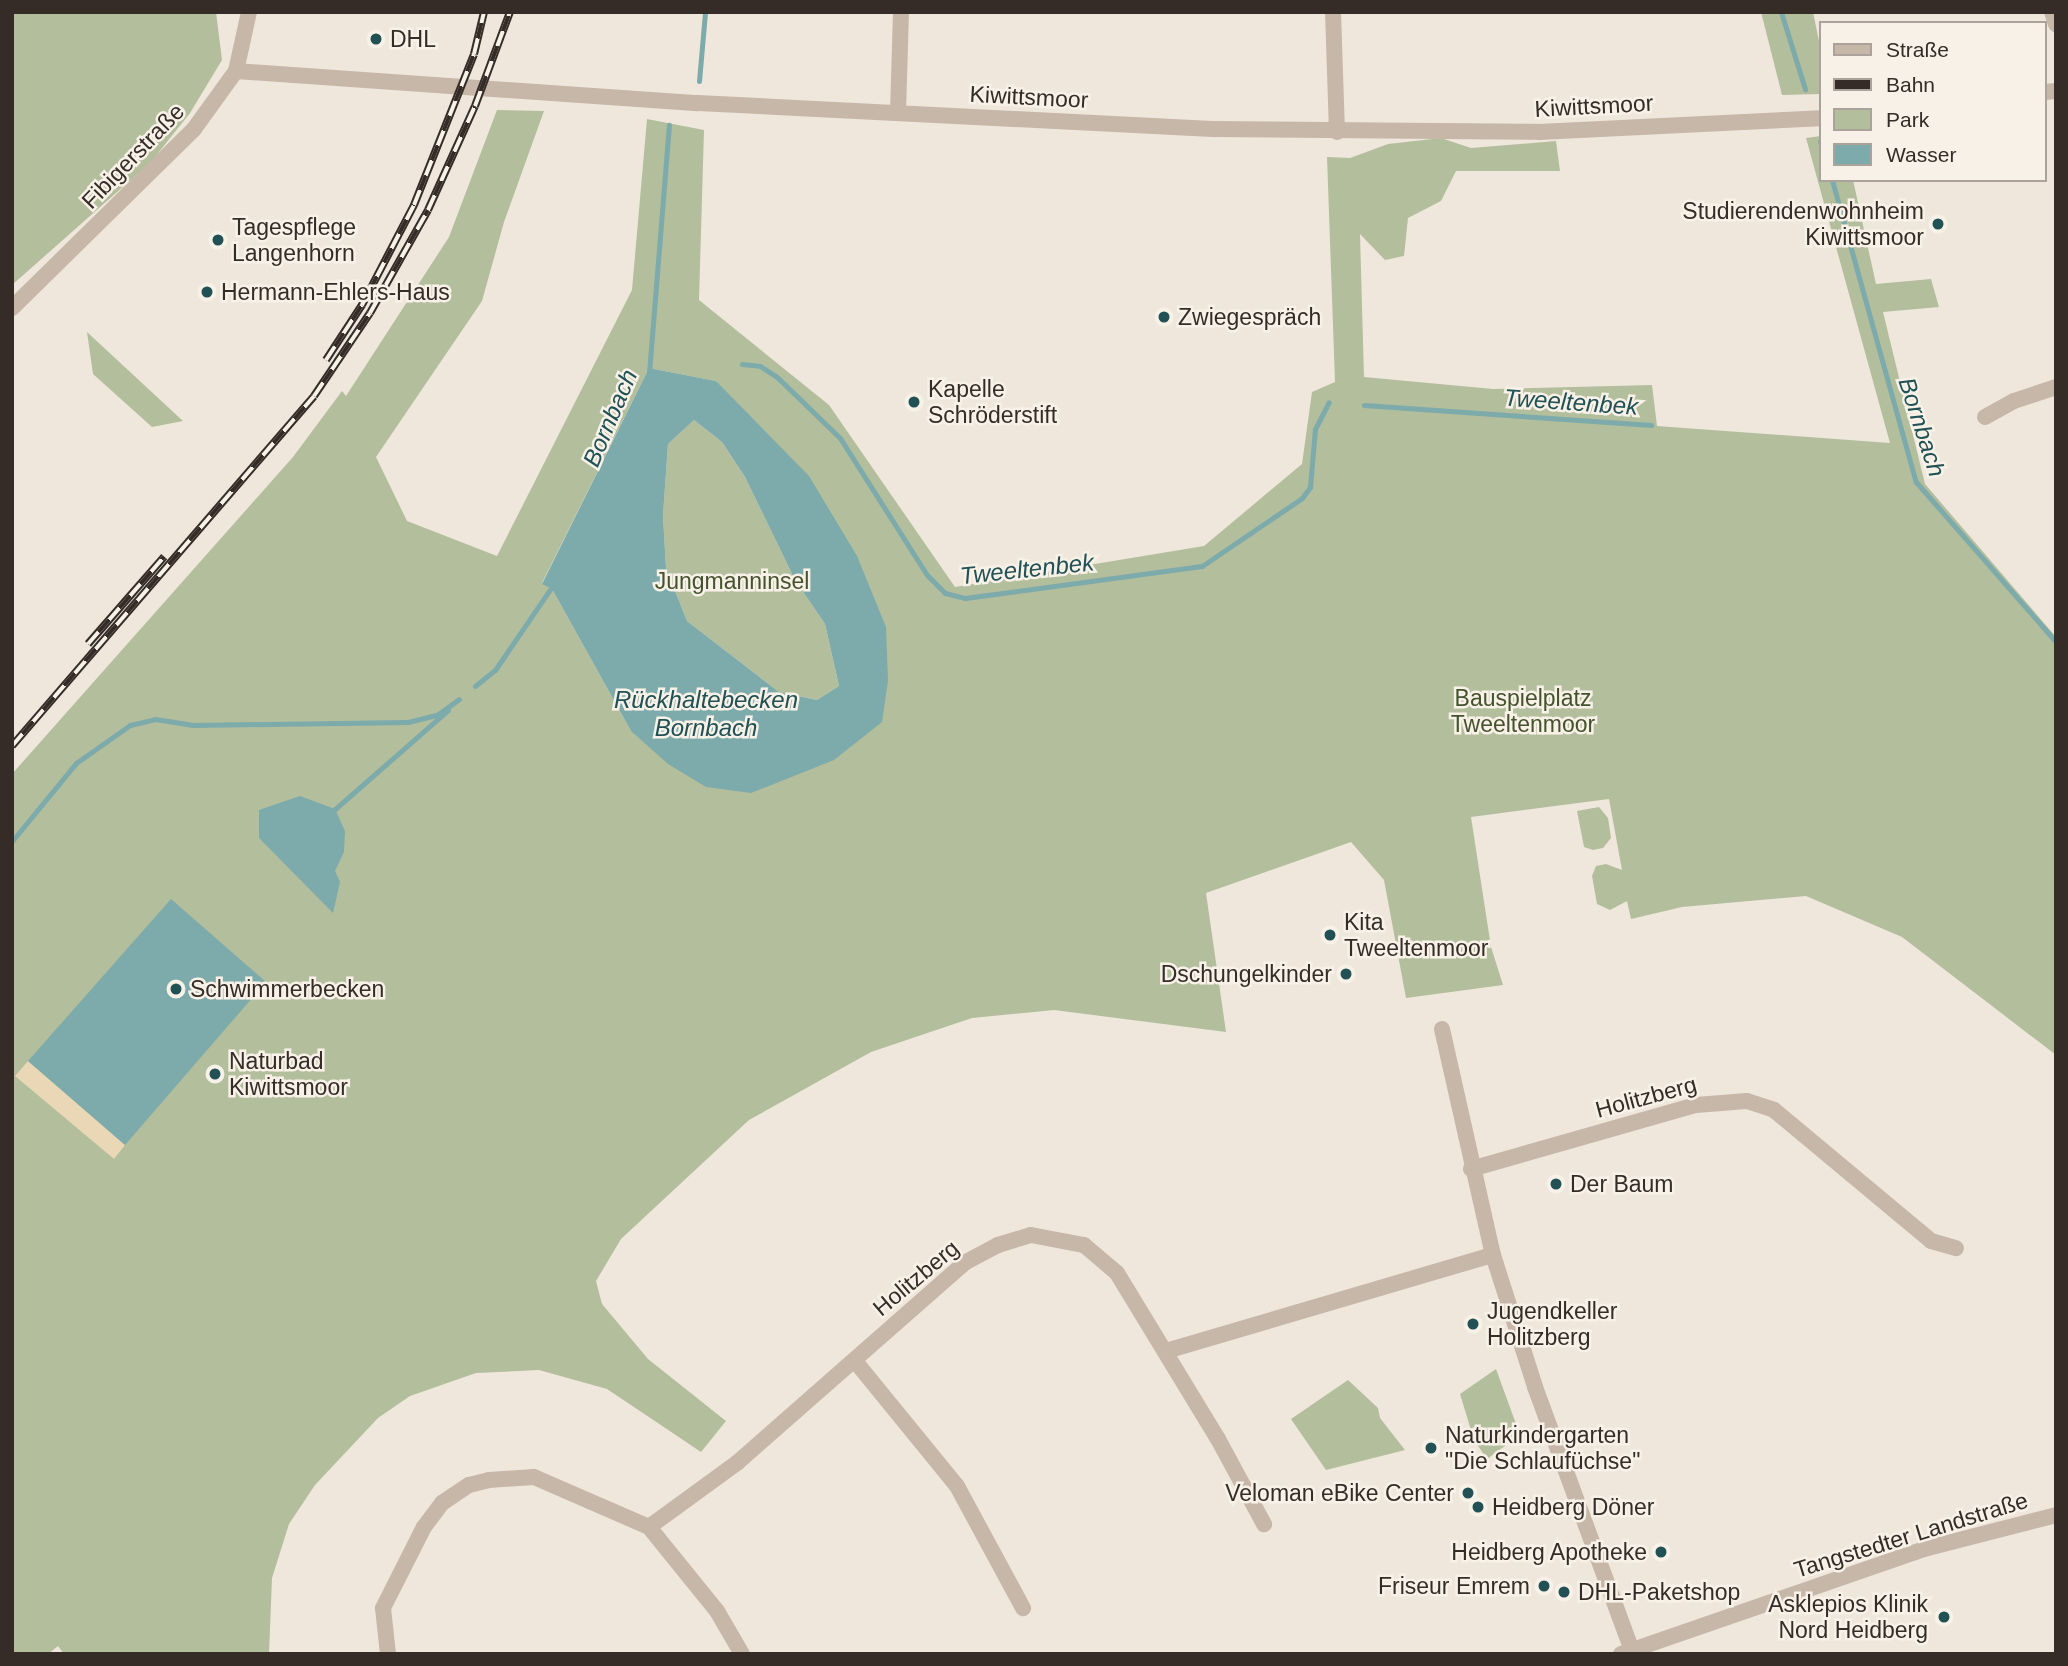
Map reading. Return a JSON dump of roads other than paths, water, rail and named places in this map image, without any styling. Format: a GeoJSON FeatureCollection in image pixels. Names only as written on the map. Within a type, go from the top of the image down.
{"type":"FeatureCollection","features":[{"type":"Feature","properties":{"kind":"street","name":"Fibigerstraße"},"geometry":{"type":"LineString","coordinates":[[12,308],[194,129],[236,71],[249,12]]}},
{"type":"Feature","properties":{"kind":"street"},"geometry":{"type":"LineString","coordinates":[[898,113],[901,12]]}},
{"type":"Feature","properties":{"kind":"street"},"geometry":{"type":"LineString","coordinates":[[1333,12],[1337,132]]}},
{"type":"Feature","properties":{"kind":"street"},"geometry":{"type":"LineString","coordinates":[[2052,12],[2056,24]]}},
{"type":"Feature","properties":{"kind":"street","name":"Kiwittsmoor"},"geometry":{"type":"LineString","coordinates":[[236,71],[898,113],[1337,132],[1539,132],[1820,118]]}},
{"type":"Feature","properties":{"kind":"street"},"geometry":{"type":"LineString","coordinates":[[1985,417],[2014,401],[2056,387]]}},
{"type":"Feature","properties":{"kind":"street"},"geometry":{"type":"LineString","coordinates":[[1442,1029],[1471,1169],[1493,1255],[1535,1387],[1627,1652]]}},
{"type":"Feature","properties":{"kind":"street","name":"Holitzberg"},"geometry":{"type":"LineString","coordinates":[[1471,1169],[1696,1105],[1747,1101],[1774,1110],[1931,1241],[1956,1248]]}},
{"type":"Feature","properties":{"kind":"street","name":"Holitzberg"},"geometry":{"type":"LineString","coordinates":[[649,1527],[701,1492],[966,1262],[998,1245],[1031,1235],[1084,1245],[1104,1260],[1166,1351],[1264,1524]]}},
{"type":"Feature","properties":{"kind":"street"},"geometry":{"type":"LineString","coordinates":[[1166,1351],[1493,1255]]}},
{"type":"Feature","properties":{"kind":"street"},"geometry":{"type":"LineString","coordinates":[[855,1361],[957,1486],[1023,1608]]}},
{"type":"Feature","properties":{"kind":"street"},"geometry":{"type":"LineString","coordinates":[[388,1654],[383,1608],[424,1527],[442,1503],[469,1485],[534,1477],[649,1527],[717,1611],[742,1654]]}},
{"type":"Feature","properties":{"kind":"street","name":"Tangstedter Landstraße"},"geometry":{"type":"LineString","coordinates":[[1627,1652],[1924,1549],[2056,1514]]}},
{"type":"Feature","properties":{"kind":"water","name":"Rückhaltebecken Bornbach"},"geometry":{"type":"Polygon","coordinates":[[[649,368],[716,381],[809,476],[857,556],[886,627],[888,681],[882,722],[834,760],[751,793],[706,787],[668,764],[631,731],[552,589],[542,584],[649,368]],[[694,420],[668,444],[663,516],[666,568],[687,621],[779,692],[817,700],[839,686],[825,624],[795,580],[745,477],[722,442],[694,420]]]}},
{"type":"Feature","properties":{"kind":"water"},"geometry":{"type":"Polygon","coordinates":[[[300,796],[335,809],[345,831],[344,852],[335,871],[340,882],[333,913],[259,838],[259,810],[300,796]]]}},
{"type":"Feature","properties":{"kind":"water"},"geometry":{"type":"Polygon","coordinates":[[[171,899],[266,982],[125,1145],[28,1061],[171,899]]]}},
{"type":"Feature","properties":{"kind":"waterway","name":"Bornbach"},"geometry":{"type":"LineString","coordinates":[[699,81],[705,12]]}},
{"type":"Feature","properties":{"kind":"waterway","name":"Bornbach"},"geometry":{"type":"LineString","coordinates":[[1781,12],[1805,89]]}},
{"type":"Feature","properties":{"kind":"waterway","name":"Bornbach"},"geometry":{"type":"LineString","coordinates":[[649,373],[669,125]]}},
{"type":"Feature","properties":{"kind":"waterway","name":"Bornbach"},"geometry":{"type":"LineString","coordinates":[[1833,182],[1916,482],[2056,642]]}},
{"type":"Feature","properties":{"kind":"waterway","name":"Tweeltenbek"},"geometry":{"type":"LineString","coordinates":[[742,364],[760,366],[777,377],[840,438],[927,575],[945,593],[965,598],[1202,566],[1302,498],[1310,487],[1315,429],[1329,402]]}},
{"type":"Feature","properties":{"kind":"waterway","name":"Tweeltenbek"},"geometry":{"type":"LineString","coordinates":[[1364,405],[1651,425]]}},
{"type":"Feature","properties":{"kind":"waterway","name":"Bornbach"},"geometry":{"type":"LineString","coordinates":[[475,686],[495,670],[555,582]]}},
{"type":"Feature","properties":{"kind":"waterway","name":"Bornbach"},"geometry":{"type":"LineString","coordinates":[[12,841],[76,763],[130,725],[155,719],[192,725],[408,722],[437,715],[459,699]]}},
{"type":"Feature","properties":{"kind":"waterway"},"geometry":{"type":"LineString","coordinates":[[335,809],[448,710]]}},
{"type":"Feature","properties":{"kind":"railway"},"geometry":{"type":"LineString","coordinates":[[326,360],[362,305],[414,205],[474,54],[484,12]]}},
{"type":"Feature","properties":{"kind":"railway"},"geometry":{"type":"LineString","coordinates":[[12,746],[314,396],[370,313],[428,210],[475,106],[510,12]]}},
{"type":"Feature","properties":{"kind":"railway"},"geometry":{"type":"LineString","coordinates":[[88,644],[164,557]]}},
{"type":"Feature","properties":{"kind":"place","name":"DHL"},"geometry":{"type":"Point","coordinates":[376,39]}},
{"type":"Feature","properties":{"kind":"place","name":"Studierendenwohnheim Kiwittsmoor"},"geometry":{"type":"Point","coordinates":[1938,224]}},
{"type":"Feature","properties":{"kind":"place","name":"Tagespflege Langenhorn"},"geometry":{"type":"Point","coordinates":[218,240]}},
{"type":"Feature","properties":{"kind":"place","name":"Hermann-Ehlers-Haus"},"geometry":{"type":"Point","coordinates":[207,292]}},
{"type":"Feature","properties":{"kind":"place","name":"Zwiegespräch"},"geometry":{"type":"Point","coordinates":[1164,317]}},
{"type":"Feature","properties":{"kind":"place","name":"Kapelle Schröderstift"},"geometry":{"type":"Point","coordinates":[914,402]}},
{"type":"Feature","properties":{"kind":"place","name":"Kita Tweeltenmoor"},"geometry":{"type":"Point","coordinates":[1330,935]}},
{"type":"Feature","properties":{"kind":"place","name":"Dschungelkinder"},"geometry":{"type":"Point","coordinates":[1346,974]}},
{"type":"Feature","properties":{"kind":"place","name":"Schwimmerbecken"},"geometry":{"type":"Point","coordinates":[176,989]}},
{"type":"Feature","properties":{"kind":"place","name":"Naturbad Kiwittsmoor"},"geometry":{"type":"Point","coordinates":[215,1074]}},
{"type":"Feature","properties":{"kind":"place","name":"Der Baum"},"geometry":{"type":"Point","coordinates":[1556,1184]}},
{"type":"Feature","properties":{"kind":"place","name":"Jugendkeller Holitzberg"},"geometry":{"type":"Point","coordinates":[1473,1324]}},
{"type":"Feature","properties":{"kind":"place","name":"Naturkindergarten \"Die Schlaufüchse\""},"geometry":{"type":"Point","coordinates":[1431,1448]}},
{"type":"Feature","properties":{"kind":"place","name":"Veloman eBike Center"},"geometry":{"type":"Point","coordinates":[1468,1493]}},
{"type":"Feature","properties":{"kind":"place","name":"Heidberg Döner"},"geometry":{"type":"Point","coordinates":[1478,1507]}},
{"type":"Feature","properties":{"kind":"place","name":"Heidberg Apotheke"},"geometry":{"type":"Point","coordinates":[1661,1552]}},
{"type":"Feature","properties":{"kind":"place","name":"Friseur Emrem"},"geometry":{"type":"Point","coordinates":[1544,1586]}},
{"type":"Feature","properties":{"kind":"place","name":"DHL-Paketshop"},"geometry":{"type":"Point","coordinates":[1564,1592]}},
{"type":"Feature","properties":{"kind":"place","name":"Asklepios Klinik Nord Heidberg"},"geometry":{"type":"Point","coordinates":[1944,1617]}},
{"type":"Feature","properties":{"kind":"park label","name":"Jungmanninsel"},"geometry":{"type":"Point","coordinates":[732,581]}},
{"type":"Feature","properties":{"kind":"park label","name":"Bauspielplatz Tweeltenmoor"},"geometry":{"type":"Point","coordinates":[1523,711]}}]}
